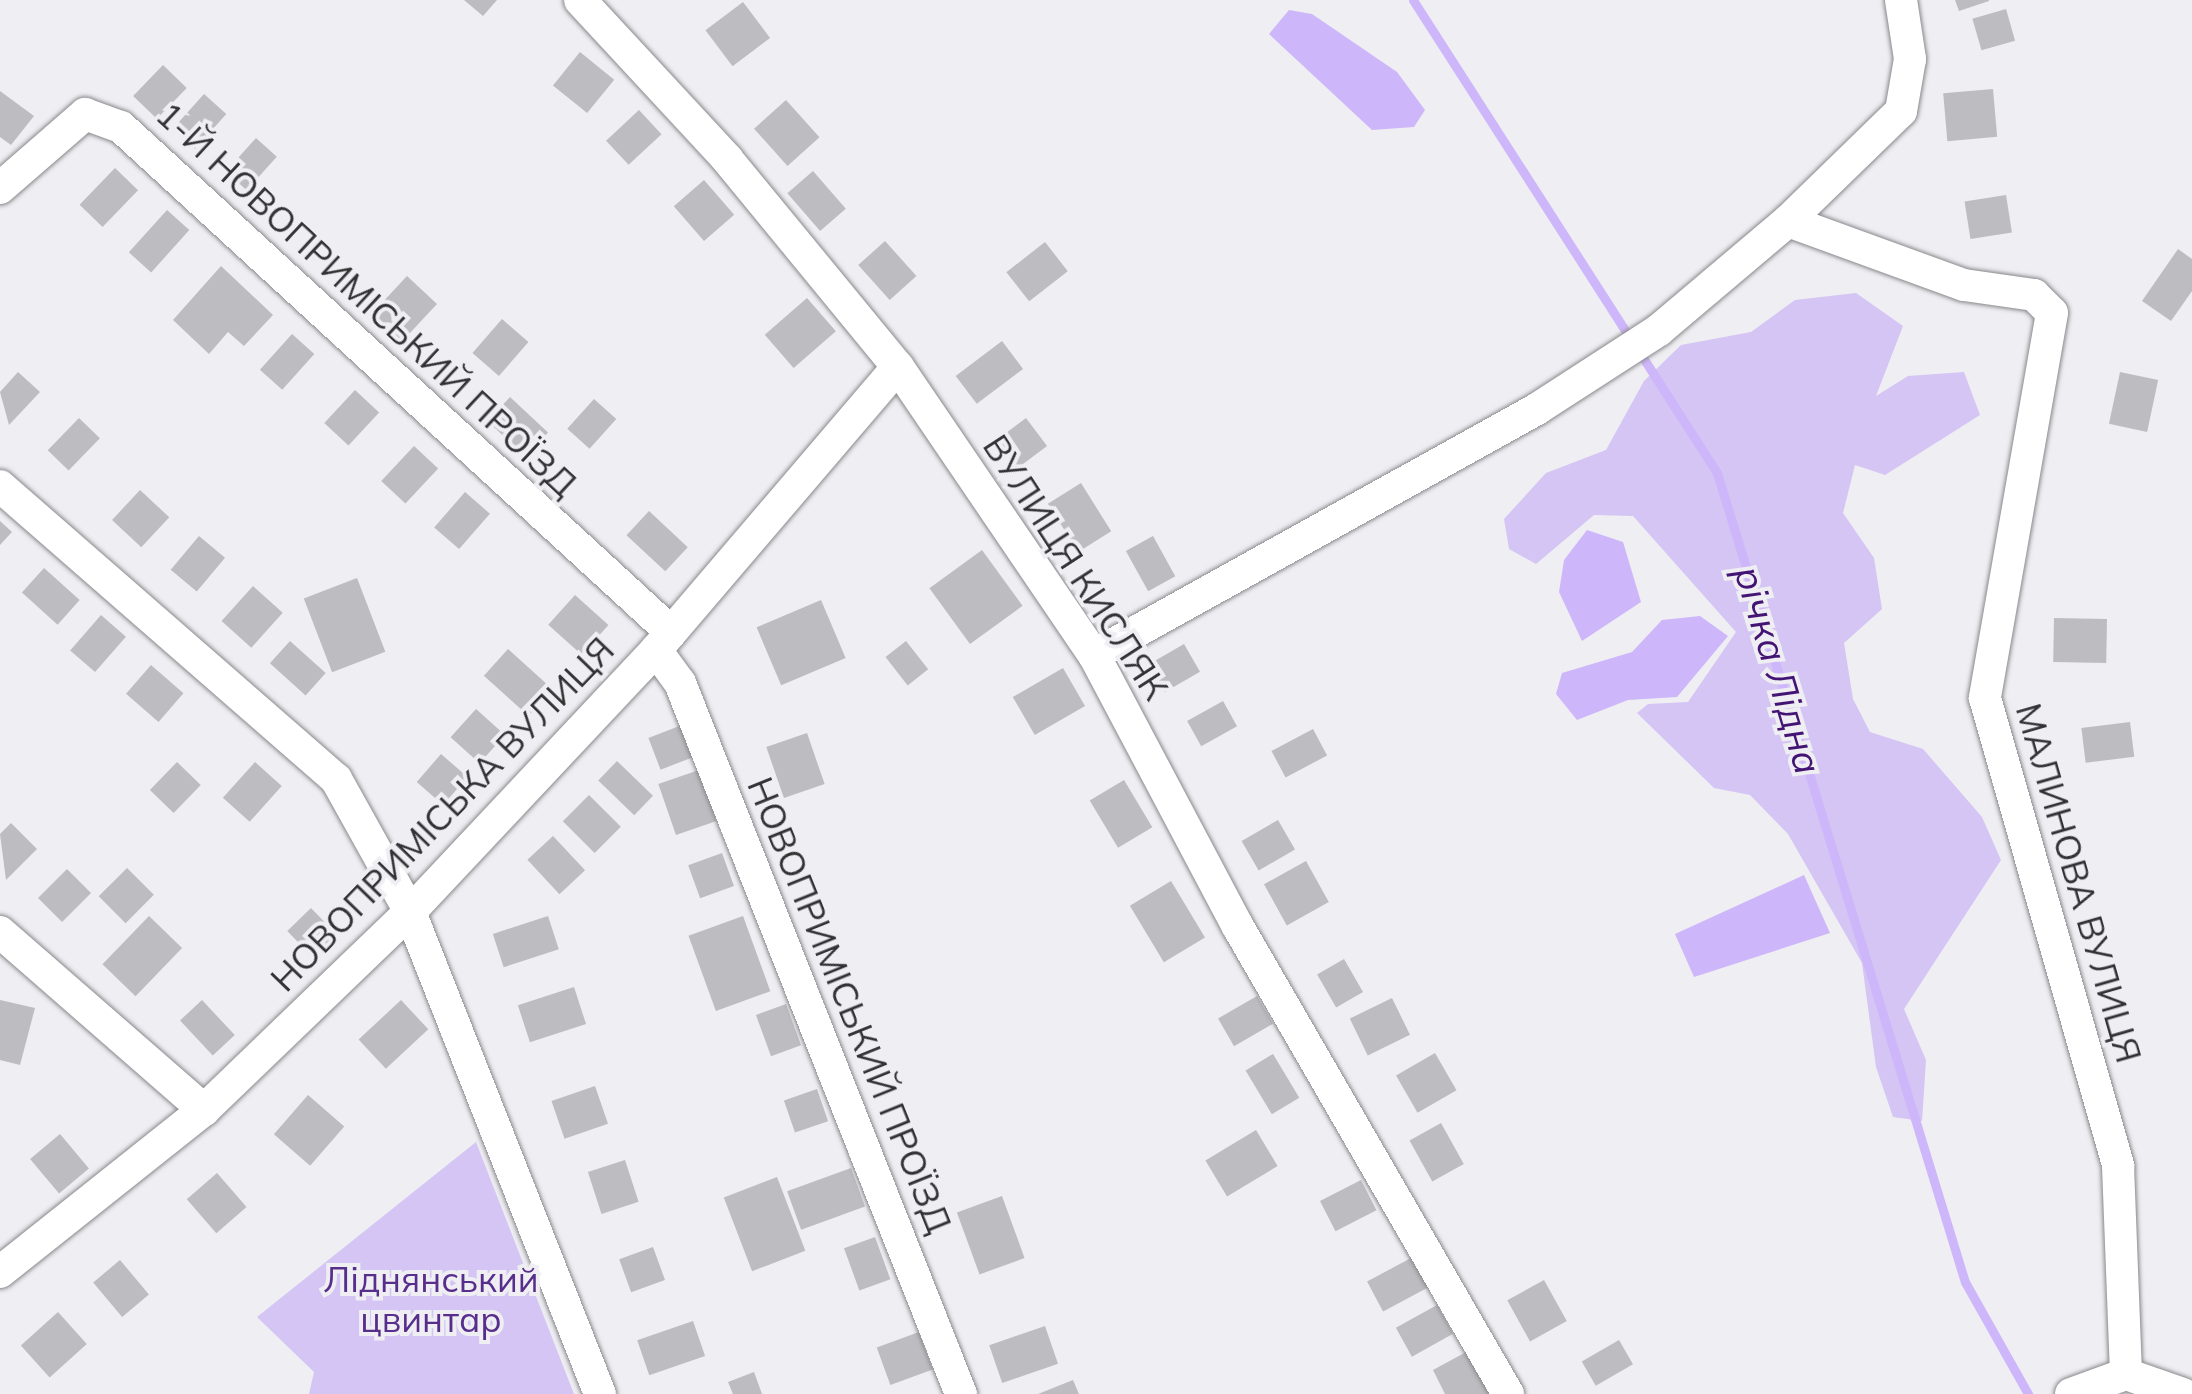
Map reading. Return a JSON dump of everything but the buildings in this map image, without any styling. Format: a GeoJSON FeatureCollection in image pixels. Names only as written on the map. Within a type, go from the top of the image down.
{"type":"FeatureCollection","features":[{"type":"Feature","properties":{"kind":"street","name":"ВУЛИЦЯ КИСЛЯК"},"geometry":{"type":"LineString","coordinates":[[580,0],[727,159],[898,368],[1094,655],[1237,924],[1508,1394]]}},
{"type":"Feature","properties":{"kind":"street"},"geometry":{"type":"LineString","coordinates":[[1094,655],[1537,409],[1659,330],[1788,221],[1900,111],[1910,59],[1901,0]]}},
{"type":"Feature","properties":{"kind":"street","name":"1-Й НОВОПРИМІСЬКИЙ ПРОЇЗД"},"geometry":{"type":"LineString","coordinates":[[0,188],[84,114],[120,127],[663,641]]}},
{"type":"Feature","properties":{"kind":"street","name":"МАЛИНОВА ВУЛИЦЯ"},"geometry":{"type":"LineString","coordinates":[[1788,221],[1964,285],[2034,295],[2052,313],[1984,698],[2118,1166],[2126,1374]]}},
{"type":"Feature","properties":{"kind":"street","name":"НОВОПРИМІСЬКА ВУЛИЦЯ"},"geometry":{"type":"LineString","coordinates":[[0,1272],[204,1110],[410,912],[663,641],[898,368]]}},
{"type":"Feature","properties":{"kind":"street"},"geometry":{"type":"LineString","coordinates":[[0,486],[336,779],[410,912],[600,1394]]}},
{"type":"Feature","properties":{"kind":"street","name":"НОВОПРИМІСЬКИЙ ПРОЇЗД"},"geometry":{"type":"LineString","coordinates":[[663,641],[961,1394]]}},
{"type":"Feature","properties":{"kind":"street"},"geometry":{"type":"LineString","coordinates":[[0,932],[204,1110]]}},
{"type":"Feature","properties":{"kind":"street"},"geometry":{"type":"LineString","coordinates":[[2070,1394],[2126,1374],[2183,1394]]}},
{"type":"Feature","properties":{"kind":"green space"},"geometry":{"type":"Polygon","coordinates":[[[1856,293],[1903,326],[1876,396],[1908,376],[1964,372],[1980,415],[1885,475],[1855,465],[1843,513],[1874,558],[1882,609],[1844,643],[1853,699],[1870,732],[1923,749],[1982,817],[2001,860],[1904,1009],[1926,1060],[1922,1121],[1893,1117],[1876,1067],[1862,963],[1788,834],[1750,795],[1714,788],[1637,713],[1648,704],[1688,702],[1736,632],[1633,516],[1594,515],[1536,564],[1509,549],[1504,519],[1546,473],[1606,450],[1644,381],[1681,345],[1751,332],[1795,300],[1856,293]]]}},
{"type":"Feature","properties":{"kind":"green space","name":"Ліднянський цвинтар"},"geometry":{"type":"Polygon","coordinates":[[[476,1142],[574,1394],[309,1394],[314,1372],[257,1317],[476,1142]]]}},
{"type":"Feature","properties":{"kind":"shaded area"},"geometry":{"type":"Polygon","coordinates":[[[1289,10],[1312,14],[1397,72],[1425,110],[1414,127],[1372,130],[1269,34],[1289,10]]]}},
{"type":"Feature","properties":{"kind":"shaded area"},"geometry":{"type":"Polygon","coordinates":[[[1587,530],[1623,542],[1641,602],[1582,641],[1559,592],[1564,560],[1587,530]]]}},
{"type":"Feature","properties":{"kind":"shaded area"},"geometry":{"type":"Polygon","coordinates":[[[1700,616],[1728,636],[1677,697],[1628,700],[1577,720],[1556,694],[1562,673],[1632,652],[1662,620],[1700,616]]]}},
{"type":"Feature","properties":{"kind":"shaded area"},"geometry":{"type":"Polygon","coordinates":[[[1804,875],[1830,933],[1694,977],[1675,934],[1804,875]]]}},
{"type":"Feature","properties":{"kind":"waterway","name":"річка Лідна"},"geometry":{"type":"LineString","coordinates":[[1413,0],[1631,340]]}},
{"type":"Feature","properties":{"kind":"waterway","name":"річка Лідна"},"geometry":{"type":"LineString","coordinates":[[1640,353],[1717,473],[1965,1282],[2028,1394]]}}]}
